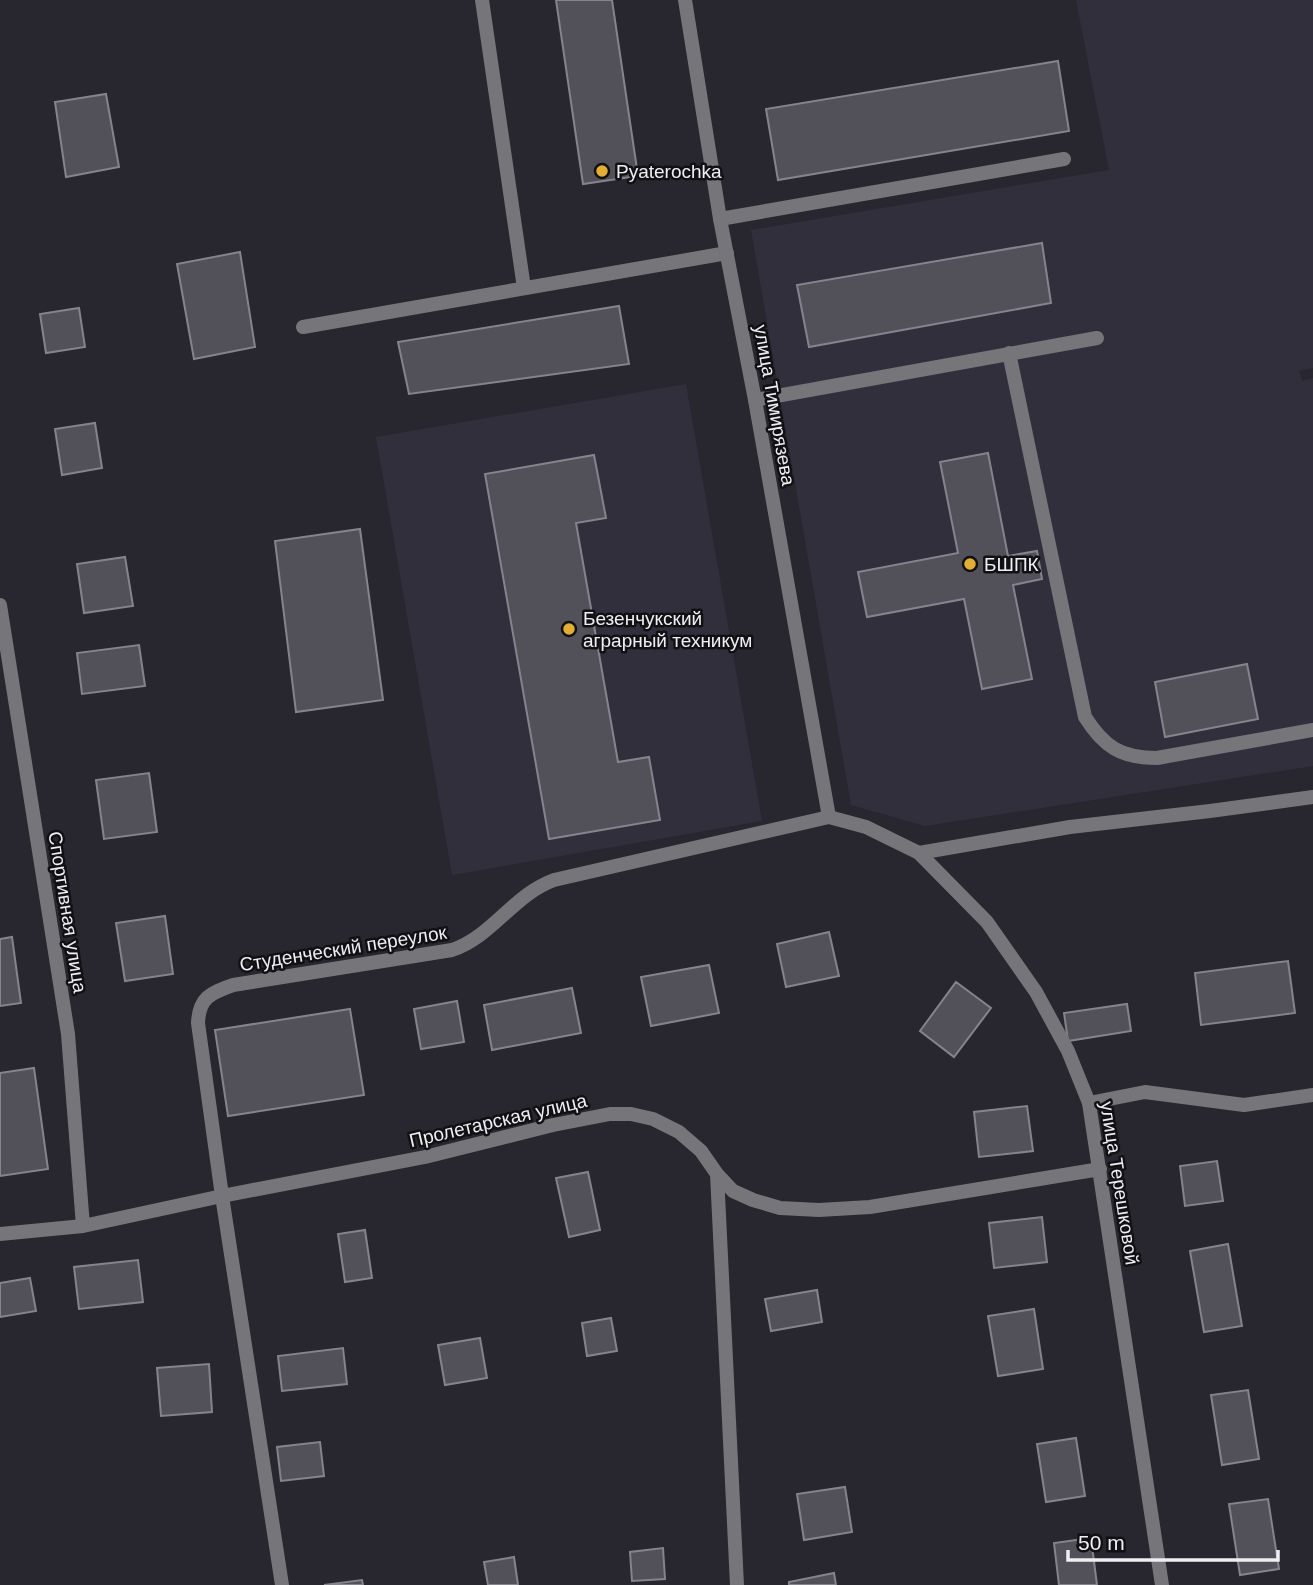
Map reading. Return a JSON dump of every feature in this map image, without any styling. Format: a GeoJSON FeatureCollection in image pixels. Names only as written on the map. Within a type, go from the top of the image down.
{"type":"FeatureCollection","features":[{"type":"Feature","properties":{"kind":"street"},"geometry":{"type":"LineString","coordinates":[[482,0],[524,288]]}},
{"type":"Feature","properties":{"kind":"street","name":"улица Тимирязева"},"geometry":{"type":"LineString","coordinates":[[685,0],[720,219],[755,400],[828,817]]}},
{"type":"Feature","properties":{"kind":"street"},"geometry":{"type":"LineString","coordinates":[[720,219],[1064,159]]}},
{"type":"Feature","properties":{"kind":"street"},"geometry":{"type":"LineString","coordinates":[[303,327],[727,253]]}},
{"type":"Feature","properties":{"kind":"street"},"geometry":{"type":"LineString","coordinates":[[755,400],[1097,338]]}},
{"type":"Feature","properties":{"kind":"street"},"geometry":{"type":"LineString","coordinates":[[1009,353],[1085,717],[1097,736],[1113,748],[1135,758],[1146,758],[1313,730]]}},
{"type":"Feature","properties":{"kind":"street","name":"Спортивная улица"},"geometry":{"type":"LineString","coordinates":[[0,606],[68,1034],[83,1226]]}},
{"type":"Feature","properties":{"kind":"street"},"geometry":{"type":"LineString","coordinates":[[919,853],[1070,827],[1313,797]]}},
{"type":"Feature","properties":{"kind":"street","name":"улица Терешковой"},"geometry":{"type":"LineString","coordinates":[[828,817],[866,827],[919,853],[987,922],[1036,992],[1068,1051],[1089,1103],[1162,1585]]}},
{"type":"Feature","properties":{"kind":"street","name":"Студенческий переулок"},"geometry":{"type":"LineString","coordinates":[[282,1585],[198,1023],[199,1011],[205,999],[216,991],[233,985],[452,950],[467,945],[480,936],[527,893],[554,880],[828,817]]}},
{"type":"Feature","properties":{"kind":"street"},"geometry":{"type":"LineString","coordinates":[[1089,1103],[1145,1092],[1244,1104],[1313,1095]]}},
{"type":"Feature","properties":{"kind":"street","name":"Пролетарская улица"},"geometry":{"type":"LineString","coordinates":[[0,1234],[83,1226],[425,1157],[553,1125],[610,1114],[631,1114],[653,1119],[679,1132],[701,1151],[733,1191],[780,1209],[870,1207],[1100,1169]]}},
{"type":"Feature","properties":{"kind":"street"},"geometry":{"type":"LineString","coordinates":[[717,1174],[737,1585]]}},
{"type":"Feature","properties":{"kind":"shaded area"},"geometry":{"type":"Polygon","coordinates":[[[1076,0],[1313,0],[1313,368],[1299,371],[1302,381],[1313,378],[1313,766],[925,826],[851,805],[751,230],[1109,170],[1076,0]]]}},
{"type":"Feature","properties":{"kind":"shaded area","name":"Безенчукский аграрный техникум"},"geometry":{"type":"Polygon","coordinates":[[[686,384],[762,821],[452,875],[376,437],[686,384]]]}},
{"type":"Feature","properties":{"kind":"building"},"geometry":{"type":"Polygon","coordinates":[[[556,0],[612,0],[638,176],[583,184],[556,0]]]}},
{"type":"Feature","properties":{"kind":"building"},"geometry":{"type":"Polygon","coordinates":[[[1058,61],[1069,131],[778,180],[766,109],[1058,61]]]}},
{"type":"Feature","properties":{"kind":"building"},"geometry":{"type":"Polygon","coordinates":[[[106,94],[119,167],[66,177],[55,102],[106,94]]]}},
{"type":"Feature","properties":{"kind":"building"},"geometry":{"type":"Polygon","coordinates":[[[1042,243],[1051,303],[809,347],[797,285],[1042,243]]]}},
{"type":"Feature","properties":{"kind":"building"},"geometry":{"type":"Polygon","coordinates":[[[240,252],[255,347],[194,359],[177,264],[240,252]]]}},
{"type":"Feature","properties":{"kind":"building"},"geometry":{"type":"Polygon","coordinates":[[[619,306],[629,364],[409,394],[398,342],[619,306]]]}},
{"type":"Feature","properties":{"kind":"building"},"geometry":{"type":"Polygon","coordinates":[[[79,308],[85,347],[46,353],[40,314],[79,308]]]}},
{"type":"Feature","properties":{"kind":"building"},"geometry":{"type":"Polygon","coordinates":[[[95,423],[102,468],[62,475],[55,429],[95,423]]]}},
{"type":"Feature","properties":{"kind":"building","name":"БШПК"},"geometry":{"type":"Polygon","coordinates":[[[988,453],[1008,556],[1037,551],[1042,579],[1013,585],[1032,679],[982,689],[964,599],[867,617],[858,572],[958,553],[940,462],[988,453]]]}},
{"type":"Feature","properties":{"kind":"building"},"geometry":{"type":"Polygon","coordinates":[[[594,455],[606,518],[576,523],[618,762],[649,757],[660,820],[549,839],[485,474],[594,455]]]}},
{"type":"Feature","properties":{"kind":"building"},"geometry":{"type":"Polygon","coordinates":[[[360,529],[383,700],[296,712],[275,541],[360,529]]]}},
{"type":"Feature","properties":{"kind":"building"},"geometry":{"type":"Polygon","coordinates":[[[125,557],[133,606],[84,613],[77,564],[125,557]]]}},
{"type":"Feature","properties":{"kind":"building"},"geometry":{"type":"Polygon","coordinates":[[[139,645],[145,686],[82,694],[77,653],[139,645]]]}},
{"type":"Feature","properties":{"kind":"building"},"geometry":{"type":"Polygon","coordinates":[[[1247,664],[1258,719],[1165,737],[1155,682],[1247,664]]]}},
{"type":"Feature","properties":{"kind":"building"},"geometry":{"type":"Polygon","coordinates":[[[149,773],[157,832],[104,839],[96,780],[149,773]]]}},
{"type":"Feature","properties":{"kind":"building"},"geometry":{"type":"Polygon","coordinates":[[[165,916],[173,974],[125,981],[116,923],[165,916]]]}},
{"type":"Feature","properties":{"kind":"building"},"geometry":{"type":"Polygon","coordinates":[[[829,932],[839,976],[786,987],[777,944],[829,932]]]}},
{"type":"Feature","properties":{"kind":"building"},"geometry":{"type":"Polygon","coordinates":[[[12,937],[21,1003],[0,1006],[0,939],[12,937]]]}},
{"type":"Feature","properties":{"kind":"building"},"geometry":{"type":"Polygon","coordinates":[[[1288,961],[1295,1013],[1201,1025],[1195,973],[1288,961]]]}},
{"type":"Feature","properties":{"kind":"building"},"geometry":{"type":"Polygon","coordinates":[[[709,965],[719,1013],[651,1026],[641,977],[709,965]]]}},
{"type":"Feature","properties":{"kind":"building"},"geometry":{"type":"Polygon","coordinates":[[[956,982],[991,1008],[954,1057],[920,1031],[956,982]]]}},
{"type":"Feature","properties":{"kind":"building"},"geometry":{"type":"Polygon","coordinates":[[[572,988],[581,1033],[492,1050],[484,1005],[572,988]]]}},
{"type":"Feature","properties":{"kind":"building"},"geometry":{"type":"Polygon","coordinates":[[[457,1001],[464,1042],[421,1049],[414,1009],[457,1001]]]}},
{"type":"Feature","properties":{"kind":"building"},"geometry":{"type":"Polygon","coordinates":[[[1127,1004],[1131,1031],[1068,1041],[1064,1013],[1127,1004]]]}},
{"type":"Feature","properties":{"kind":"building"},"geometry":{"type":"Polygon","coordinates":[[[350,1009],[364,1095],[228,1116],[215,1030],[350,1009]]]}},
{"type":"Feature","properties":{"kind":"building"},"geometry":{"type":"Polygon","coordinates":[[[34,1068],[48,1169],[0,1176],[0,1073],[34,1068]]]}},
{"type":"Feature","properties":{"kind":"building"},"geometry":{"type":"Polygon","coordinates":[[[1027,1106],[1033,1151],[979,1157],[974,1112],[1027,1106]]]}},
{"type":"Feature","properties":{"kind":"building"},"geometry":{"type":"Polygon","coordinates":[[[1217,1161],[1223,1201],[1185,1206],[1180,1166],[1217,1161]]]}},
{"type":"Feature","properties":{"kind":"building"},"geometry":{"type":"Polygon","coordinates":[[[588,1172],[600,1230],[569,1237],[556,1178],[588,1172]]]}},
{"type":"Feature","properties":{"kind":"building"},"geometry":{"type":"Polygon","coordinates":[[[1042,1217],[1047,1262],[994,1268],[989,1223],[1042,1217]]]}},
{"type":"Feature","properties":{"kind":"building"},"geometry":{"type":"Polygon","coordinates":[[[365,1230],[372,1278],[345,1282],[338,1234],[365,1230]]]}},
{"type":"Feature","properties":{"kind":"building"},"geometry":{"type":"Polygon","coordinates":[[[1228,1244],[1242,1326],[1204,1332],[1190,1251],[1228,1244]]]}},
{"type":"Feature","properties":{"kind":"building"},"geometry":{"type":"Polygon","coordinates":[[[138,1260],[143,1302],[79,1309],[74,1267],[138,1260]]]}},
{"type":"Feature","properties":{"kind":"building"},"geometry":{"type":"Polygon","coordinates":[[[30,1278],[36,1311],[0,1317],[0,1283],[30,1278]]]}},
{"type":"Feature","properties":{"kind":"building"},"geometry":{"type":"Polygon","coordinates":[[[817,1290],[822,1322],[771,1331],[765,1299],[817,1290]]]}},
{"type":"Feature","properties":{"kind":"building"},"geometry":{"type":"Polygon","coordinates":[[[1034,1309],[1043,1369],[998,1376],[988,1316],[1034,1309]]]}},
{"type":"Feature","properties":{"kind":"building"},"geometry":{"type":"Polygon","coordinates":[[[611,1318],[617,1351],[587,1356],[582,1323],[611,1318]]]}},
{"type":"Feature","properties":{"kind":"building"},"geometry":{"type":"Polygon","coordinates":[[[480,1338],[487,1378],[445,1385],[438,1345],[480,1338]]]}},
{"type":"Feature","properties":{"kind":"building"},"geometry":{"type":"Polygon","coordinates":[[[343,1348],[347,1384],[282,1391],[278,1356],[343,1348]]]}},
{"type":"Feature","properties":{"kind":"building"},"geometry":{"type":"Polygon","coordinates":[[[209,1364],[212,1412],[161,1416],[157,1368],[209,1364]]]}},
{"type":"Feature","properties":{"kind":"building"},"geometry":{"type":"Polygon","coordinates":[[[1248,1390],[1259,1459],[1222,1465],[1211,1395],[1248,1390]]]}},
{"type":"Feature","properties":{"kind":"building"},"geometry":{"type":"Polygon","coordinates":[[[1076,1438],[1085,1496],[1046,1502],[1037,1444],[1076,1438]]]}},
{"type":"Feature","properties":{"kind":"building"},"geometry":{"type":"Polygon","coordinates":[[[320,1442],[324,1476],[281,1481],[277,1447],[320,1442]]]}},
{"type":"Feature","properties":{"kind":"building"},"geometry":{"type":"Polygon","coordinates":[[[845,1487],[852,1532],[804,1540],[797,1494],[845,1487]]]}},
{"type":"Feature","properties":{"kind":"building"},"geometry":{"type":"Polygon","coordinates":[[[1268,1499],[1279,1569],[1240,1575],[1229,1504],[1268,1499]]]}},
{"type":"Feature","properties":{"kind":"building"},"geometry":{"type":"Polygon","coordinates":[[[1091,1538],[1097,1585],[1059,1585],[1054,1543],[1091,1538]]]}},
{"type":"Feature","properties":{"kind":"building"},"geometry":{"type":"Polygon","coordinates":[[[663,1548],[665,1579],[632,1581],[630,1552],[663,1548]]]}},
{"type":"Feature","properties":{"kind":"building"},"geometry":{"type":"Polygon","coordinates":[[[514,1557],[518,1585],[488,1585],[484,1562],[514,1557]]]}},
{"type":"Feature","properties":{"kind":"building"},"geometry":{"type":"Polygon","coordinates":[[[834,1573],[836,1585],[789,1585],[789,1582],[834,1573]]]}},
{"type":"Feature","properties":{"kind":"building"},"geometry":{"type":"Polygon","coordinates":[[[362,1580],[363,1585],[324,1585],[362,1580]]]}},
{"type":"Feature","properties":{"kind":"place","name":"Pyaterochka"},"geometry":{"type":"Point","coordinates":[602,171]}},
{"type":"Feature","properties":{"kind":"place","name":"БШПК"},"geometry":{"type":"Point","coordinates":[970,564]}},
{"type":"Feature","properties":{"kind":"place","name":"Безенчукский аграрный техникум"},"geometry":{"type":"Point","coordinates":[569,629]}}]}
